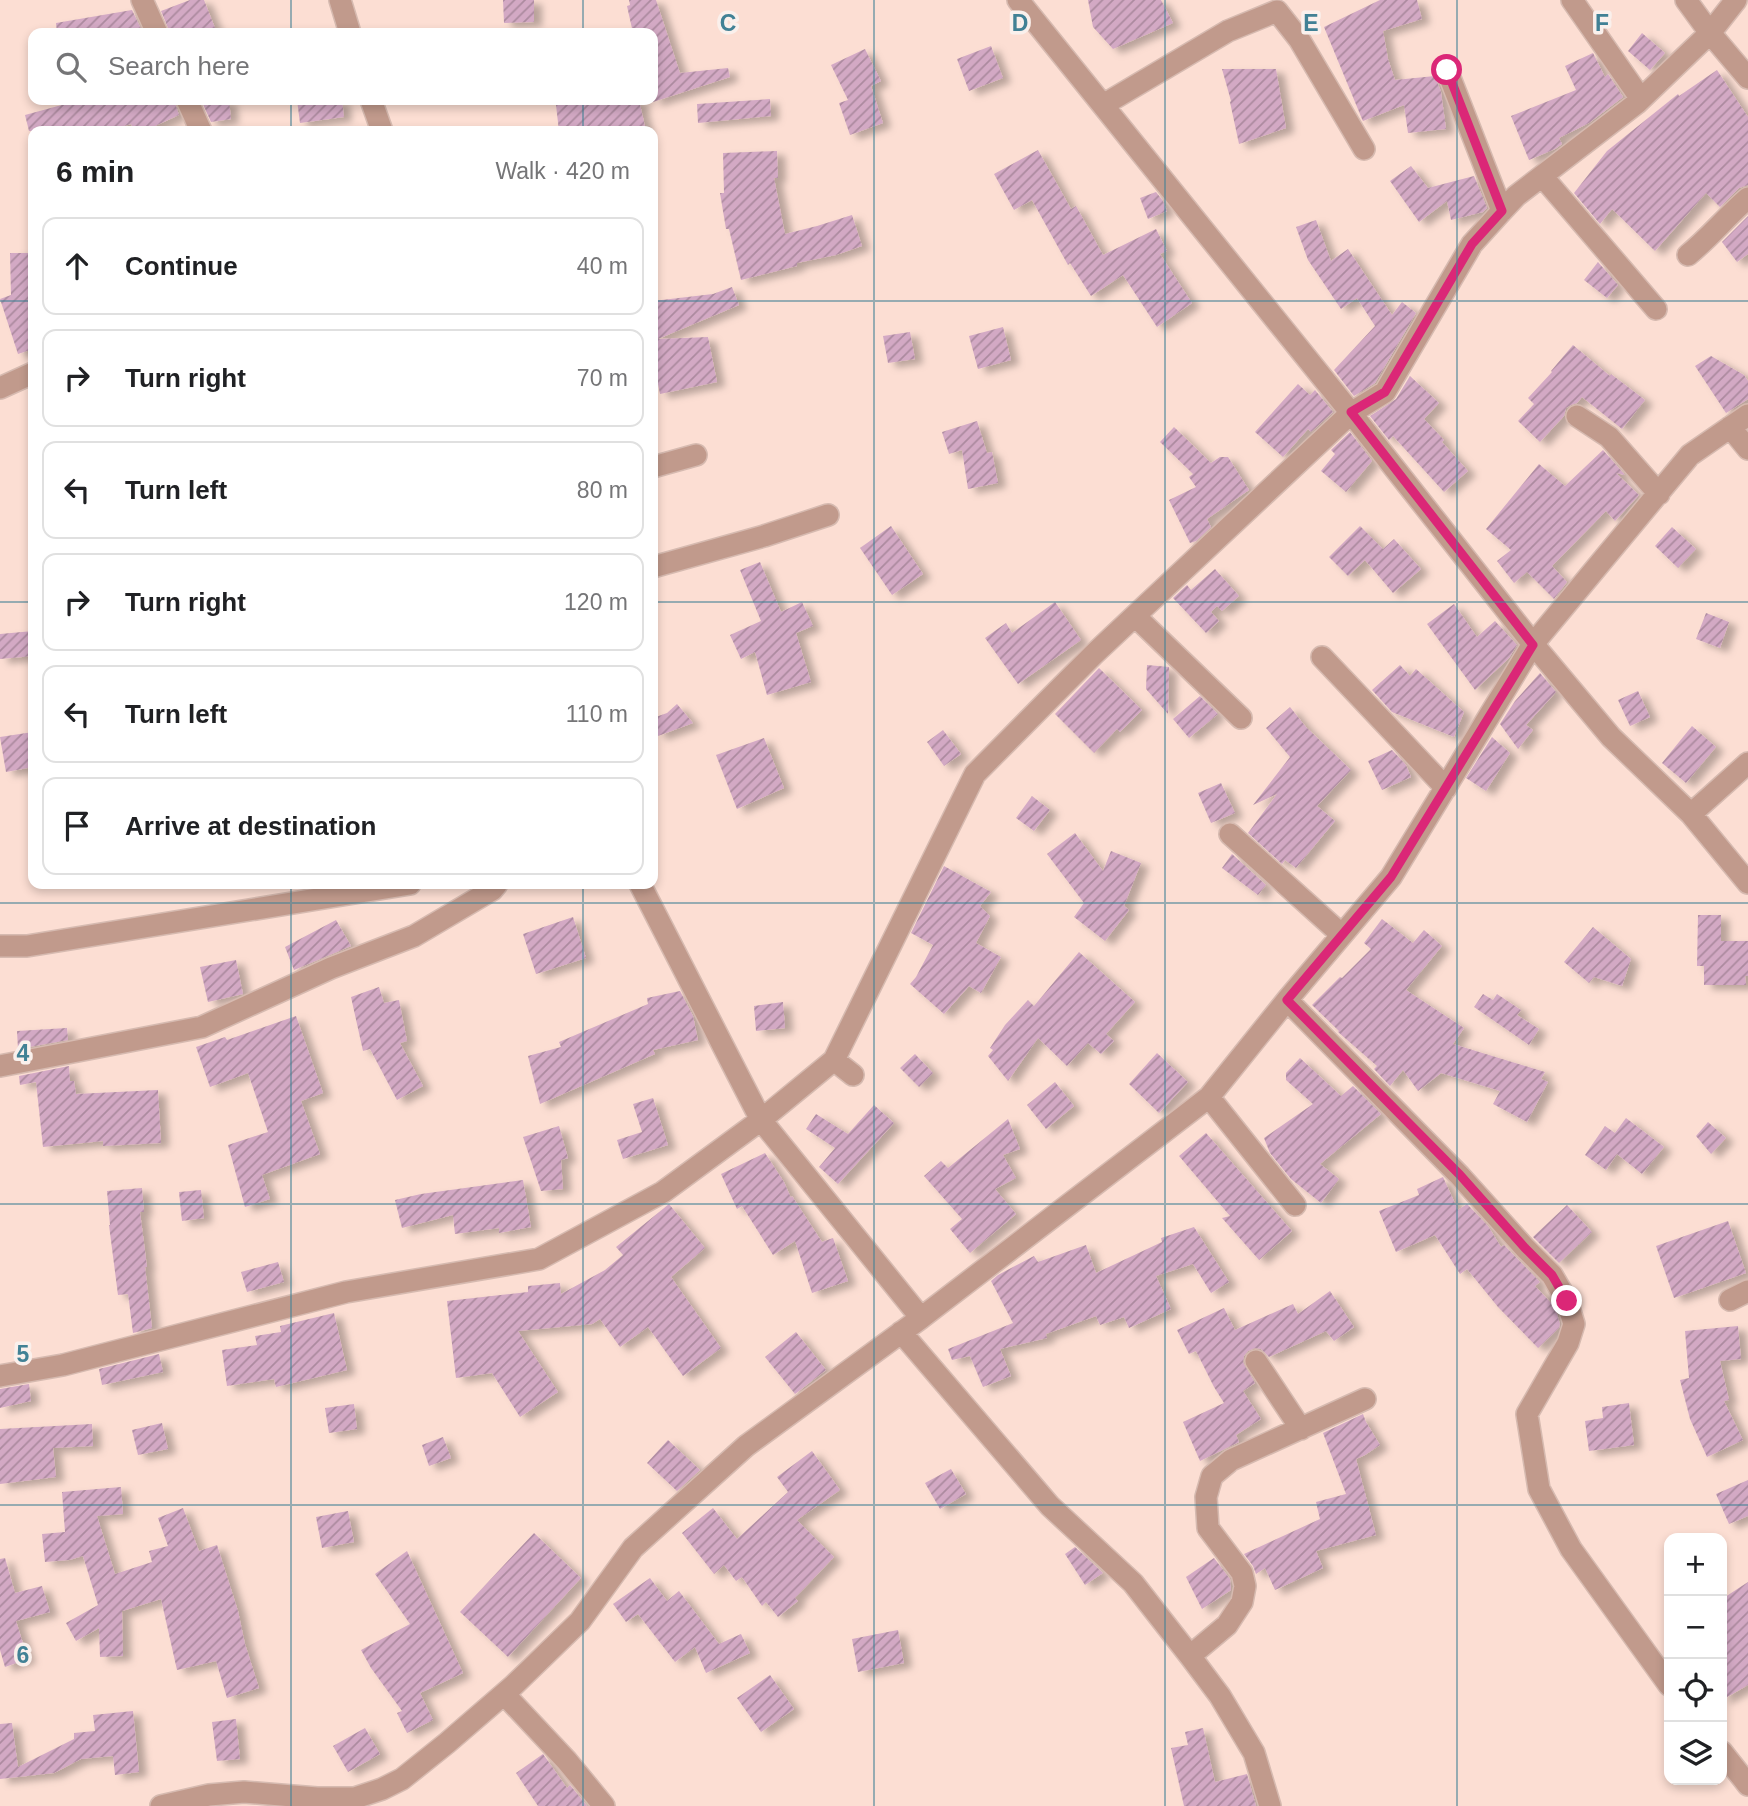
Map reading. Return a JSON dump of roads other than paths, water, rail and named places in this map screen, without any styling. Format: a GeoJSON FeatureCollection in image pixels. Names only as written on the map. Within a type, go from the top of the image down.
{"type":"FeatureCollection","features":[{"type":"Feature","properties":{"kind":"street"},"geometry":{"type":"LineString","coordinates":[[142,0],[155,28]]}},
{"type":"Feature","properties":{"kind":"street"},"geometry":{"type":"LineString","coordinates":[[340,0],[348,28]]}},
{"type":"Feature","properties":{"kind":"street"},"geometry":{"type":"LineString","coordinates":[[1018,0],[1351,412],[1533,645],[1611,737],[1691,814],[1748,883]]}},
{"type":"Feature","properties":{"kind":"street"},"geometry":{"type":"LineString","coordinates":[[1572,0],[1641,99]]}},
{"type":"Feature","properties":{"kind":"street"},"geometry":{"type":"LineString","coordinates":[[1686,0],[1748,78]]}},
{"type":"Feature","properties":{"kind":"street"},"geometry":{"type":"LineString","coordinates":[[0,1376],[63,1364],[346,1292],[539,1259],[663,1192],[761,1120],[834,1060],[975,774],[1093,655],[1351,412],[1385,392],[1472,244],[1516,196],[1641,99],[1710,33],[1737,0]]}},
{"type":"Feature","properties":{"kind":"street"},"geometry":{"type":"LineString","coordinates":[[1103,105],[1228,31],[1277,10],[1299,39],[1364,149]]}},
{"type":"Feature","properties":{"kind":"street"},"geometry":{"type":"LineString","coordinates":[[1447,70],[1502,211]]}},
{"type":"Feature","properties":{"kind":"street"},"geometry":{"type":"LineString","coordinates":[[189,105],[199,126]]}},
{"type":"Feature","properties":{"kind":"street"},"geometry":{"type":"LineString","coordinates":[[373,105],[380,126]]}},
{"type":"Feature","properties":{"kind":"street"},"geometry":{"type":"LineString","coordinates":[[1542,176],[1656,309]]}},
{"type":"Feature","properties":{"kind":"street"},"geometry":{"type":"LineString","coordinates":[[1689,255],[1748,198]]}},
{"type":"Feature","properties":{"kind":"street"},"geometry":{"type":"LineString","coordinates":[[0,388],[28,375]]}},
{"type":"Feature","properties":{"kind":"street"},"geometry":{"type":"LineString","coordinates":[[1577,416],[1609,437],[1658,494]]}},
{"type":"Feature","properties":{"kind":"street"},"geometry":{"type":"LineString","coordinates":[[161,1806],[209,1795],[244,1792],[334,1799],[355,1798],[402,1779],[505,1694],[580,1621],[633,1548],[747,1446],[921,1318],[1209,1097],[1391,877],[1533,645],[1690,455],[1739,421],[1748,449]]}},
{"type":"Feature","properties":{"kind":"street"},"geometry":{"type":"LineString","coordinates":[[658,466],[696,455]]}},
{"type":"Feature","properties":{"kind":"street"},"geometry":{"type":"LineString","coordinates":[[658,566],[828,515]]}},
{"type":"Feature","properties":{"kind":"street"},"geometry":{"type":"LineString","coordinates":[[1135,615],[1241,718]]}},
{"type":"Feature","properties":{"kind":"street"},"geometry":{"type":"LineString","coordinates":[[1322,657],[1446,788]]}},
{"type":"Feature","properties":{"kind":"street"},"geometry":{"type":"LineString","coordinates":[[1691,814],[1748,763]]}},
{"type":"Feature","properties":{"kind":"street"},"geometry":{"type":"LineString","coordinates":[[1230,834],[1342,935]]}},
{"type":"Feature","properties":{"kind":"street"},"geometry":{"type":"LineString","coordinates":[[0,946],[27,946],[379,889]]}},
{"type":"Feature","properties":{"kind":"street"},"geometry":{"type":"LineString","coordinates":[[0,1066],[202,1027],[331,968],[414,936],[493,889]]}},
{"type":"Feature","properties":{"kind":"street"},"geometry":{"type":"LineString","coordinates":[[643,889],[761,1120],[921,1318]]}},
{"type":"Feature","properties":{"kind":"street"},"geometry":{"type":"LineString","coordinates":[[1287,1000],[1460,1175],[1552,1275],[1567,1301],[1574,1324],[1568,1343],[1527,1414],[1539,1489],[1571,1549],[1664,1678]]}},
{"type":"Feature","properties":{"kind":"street"},"geometry":{"type":"LineString","coordinates":[[834,1060],[853,1074]]}},
{"type":"Feature","properties":{"kind":"street"},"geometry":{"type":"LineString","coordinates":[[1209,1097],[1295,1205]]}},
{"type":"Feature","properties":{"kind":"street"},"geometry":{"type":"LineString","coordinates":[[901,1332],[1049,1507],[1133,1583],[1190,1656],[1220,1696],[1254,1753],[1270,1806]]}},
{"type":"Feature","properties":{"kind":"street"},"geometry":{"type":"LineString","coordinates":[[1256,1361],[1301,1429]]}},
{"type":"Feature","properties":{"kind":"street"},"geometry":{"type":"LineString","coordinates":[[1190,1656],[1227,1625],[1242,1602],[1245,1586],[1242,1573],[1208,1528],[1206,1497],[1212,1476],[1231,1460],[1365,1399]]}},
{"type":"Feature","properties":{"kind":"street"},"geometry":{"type":"LineString","coordinates":[[505,1694],[604,1806]]}},
{"type":"Feature","properties":{"kind":"street"},"geometry":{"type":"LineString","coordinates":[[1727,1758],[1748,1785]]}}]}
